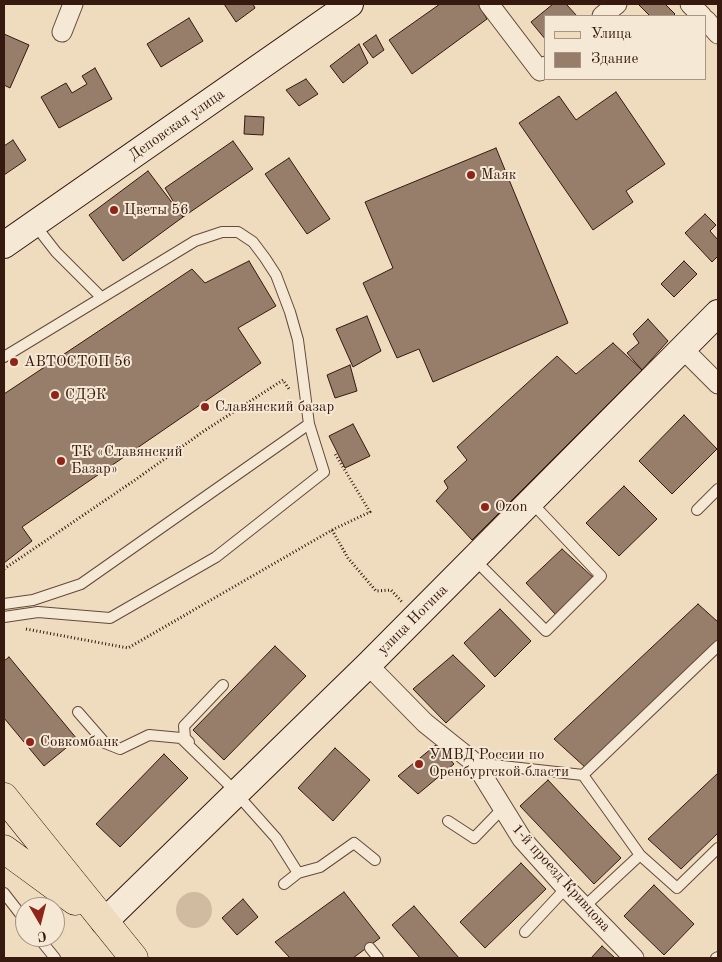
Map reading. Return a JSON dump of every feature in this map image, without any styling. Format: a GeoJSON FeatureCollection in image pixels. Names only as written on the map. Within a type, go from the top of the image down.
{"type":"FeatureCollection","features":[{"type":"Feature","properties":{"kind":"main road"},"geometry":{"type":"LineString","coordinates":[[4,797],[134,958]]}},
{"type":"Feature","properties":{"kind":"main road"},"geometry":{"type":"LineString","coordinates":[[4,848],[104,922]]}},
{"type":"Feature","properties":{"kind":"street"},"geometry":{"type":"LineString","coordinates":[[62,32],[73,4]]}},
{"type":"Feature","properties":{"kind":"street","name":"Деповская улица"},"geometry":{"type":"LineString","coordinates":[[4,246],[350,4]]}},
{"type":"Feature","properties":{"kind":"street"},"geometry":{"type":"LineString","coordinates":[[489,4],[540,71],[544,68]]}},
{"type":"Feature","properties":{"kind":"street"},"geometry":{"type":"LineString","coordinates":[[603,15],[616,4]]}},
{"type":"Feature","properties":{"kind":"street"},"geometry":{"type":"LineString","coordinates":[[690,4],[701,15]]}},
{"type":"Feature","properties":{"kind":"street","name":"улица Ногина"},"geometry":{"type":"LineString","coordinates":[[104,922],[231,788],[368,665],[718,313]]}},
{"type":"Feature","properties":{"kind":"street"},"geometry":{"type":"LineString","coordinates":[[683,350],[718,384]]}},
{"type":"Feature","properties":{"kind":"street","name":"1-й проезд Кривцова"},"geometry":{"type":"LineString","coordinates":[[368,665],[425,723],[475,763],[522,839],[566,888],[634,958]]}},
{"type":"Feature","properties":{"kind":"lane"},"geometry":{"type":"LineString","coordinates":[[34,224],[56,252],[101,297]]}},
{"type":"Feature","properties":{"kind":"lane"},"geometry":{"type":"LineString","coordinates":[[4,357],[195,240],[222,232],[238,232],[253,242],[276,275],[298,340],[306,409],[324,472],[216,557],[110,618],[38,612],[7,617]]}},
{"type":"Feature","properties":{"kind":"lane"},"geometry":{"type":"LineString","coordinates":[[4,604],[33,600],[81,584],[309,424]]}},
{"type":"Feature","properties":{"kind":"lane"},"geometry":{"type":"LineString","coordinates":[[697,510],[718,489]]}},
{"type":"Feature","properties":{"kind":"lane"},"geometry":{"type":"LineString","coordinates":[[474,559],[546,631],[601,576],[531,502]]}},
{"type":"Feature","properties":{"kind":"lane"},"geometry":{"type":"LineString","coordinates":[[583,775],[718,646]]}},
{"type":"Feature","properties":{"kind":"lane"},"geometry":{"type":"LineString","coordinates":[[223,685],[184,726],[185,738],[276,838],[298,874]]}},
{"type":"Feature","properties":{"kind":"lane"},"geometry":{"type":"LineString","coordinates":[[78,712],[104,743],[120,749],[149,735],[181,738],[231,788]]}},
{"type":"Feature","properties":{"kind":"lane"},"geometry":{"type":"LineString","coordinates":[[475,763],[583,775],[640,855],[677,888],[718,848]]}},
{"type":"Feature","properties":{"kind":"lane"},"geometry":{"type":"LineString","coordinates":[[448,822],[474,838],[502,809]]}},
{"type":"Feature","properties":{"kind":"lane"},"geometry":{"type":"LineString","coordinates":[[284,884],[298,874],[320,867],[354,843],[375,860]]}},
{"type":"Feature","properties":{"kind":"lane"},"geometry":{"type":"LineString","coordinates":[[584,907],[640,855]]}},
{"type":"Feature","properties":{"kind":"lane"},"geometry":{"type":"LineString","coordinates":[[525,932],[566,888]]}},
{"type":"Feature","properties":{"kind":"lane"},"geometry":{"type":"LineString","coordinates":[[4,893],[15,907]]}},
{"type":"Feature","properties":{"kind":"lane"},"geometry":{"type":"LineString","coordinates":[[46,947],[55,958]]}},
{"type":"Feature","properties":{"kind":"lane"},"geometry":{"type":"LineString","coordinates":[[370,948],[378,958]]}},
{"type":"Feature","properties":{"kind":"path"},"geometry":{"type":"LineString","coordinates":[[4,569],[135,480],[204,430],[284,380],[297,403],[306,409]]}},
{"type":"Feature","properties":{"kind":"path"},"geometry":{"type":"LineString","coordinates":[[7,617],[18,627],[128,648],[332,530],[370,512],[333,448]]}},
{"type":"Feature","properties":{"kind":"path"},"geometry":{"type":"LineString","coordinates":[[332,530],[348,558],[376,591],[391,590],[416,617]]}},
{"type":"Feature","properties":{"kind":"shaded area"},"geometry":{"type":"Polygon","coordinates":[[[194,892],[207,897],[212,910],[207,923],[194,928],[181,923],[176,910],[181,897],[194,892]]]}},
{"type":"Feature","properties":{"kind":"building"},"geometry":{"type":"Polygon","coordinates":[[[224,4],[253,4],[255,8],[236,22],[224,4]]]}},
{"type":"Feature","properties":{"kind":"building"},"geometry":{"type":"Polygon","coordinates":[[[440,4],[478,4],[487,19],[412,74],[389,40],[440,4]]]}},
{"type":"Feature","properties":{"kind":"building"},"geometry":{"type":"Polygon","coordinates":[[[553,4],[566,4],[576,15],[544,15],[544,38],[531,22],[553,4]]]}},
{"type":"Feature","properties":{"kind":"building"},"geometry":{"type":"Polygon","coordinates":[[[665,4],[675,14],[649,15],[639,5],[665,4]]]}},
{"type":"Feature","properties":{"kind":"building"},"geometry":{"type":"Polygon","coordinates":[[[189,18],[203,41],[161,67],[147,44],[189,18]]]}},
{"type":"Feature","properties":{"kind":"building"},"geometry":{"type":"Polygon","coordinates":[[[4,34],[29,45],[10,88],[4,85],[4,34]]]}},
{"type":"Feature","properties":{"kind":"building"},"geometry":{"type":"Polygon","coordinates":[[[376,35],[384,50],[373,58],[363,44],[376,35]]]}},
{"type":"Feature","properties":{"kind":"building"},"geometry":{"type":"Polygon","coordinates":[[[359,44],[368,63],[343,83],[330,66],[359,44]]]}},
{"type":"Feature","properties":{"kind":"building"},"geometry":{"type":"Polygon","coordinates":[[[95,68],[112,99],[59,128],[41,97],[66,83],[72,93],[87,84],[82,76],[95,68]]]}},
{"type":"Feature","properties":{"kind":"building"},"geometry":{"type":"Polygon","coordinates":[[[306,79],[318,94],[299,106],[286,90],[306,79]]]}},
{"type":"Feature","properties":{"kind":"building"},"geometry":{"type":"Polygon","coordinates":[[[616,92],[665,164],[626,191],[633,202],[593,230],[519,123],[559,96],[576,120],[616,92]]]}},
{"type":"Feature","properties":{"kind":"building"},"geometry":{"type":"Polygon","coordinates":[[[245,116],[264,117],[263,135],[244,134],[245,116]]]}},
{"type":"Feature","properties":{"kind":"building"},"geometry":{"type":"Polygon","coordinates":[[[13,140],[26,160],[4,175],[4,146],[13,140]]]}},
{"type":"Feature","properties":{"kind":"building"},"geometry":{"type":"Polygon","coordinates":[[[233,141],[253,169],[183,217],[165,188],[233,141]]]}},
{"type":"Feature","properties":{"kind":"building"},"geometry":{"type":"Polygon","coordinates":[[[496,148],[568,323],[433,382],[419,349],[397,358],[363,283],[393,268],[365,202],[496,148]]]}},
{"type":"Feature","properties":{"kind":"building"},"geometry":{"type":"Polygon","coordinates":[[[289,158],[330,219],[307,234],[265,174],[289,158]]]}},
{"type":"Feature","properties":{"kind":"building"},"geometry":{"type":"Polygon","coordinates":[[[148,171],[183,217],[123,261],[89,215],[148,171]]]}},
{"type":"Feature","properties":{"kind":"building"},"geometry":{"type":"Polygon","coordinates":[[[705,214],[716,225],[710,231],[718,240],[718,256],[712,262],[685,233],[705,214]]]}},
{"type":"Feature","properties":{"kind":"building","name":"ТК «Славянский Базар»"},"geometry":{"type":"Polygon","coordinates":[[[249,261],[276,306],[238,328],[261,363],[22,527],[32,541],[4,563],[4,394],[192,269],[205,283],[249,261]]]}},
{"type":"Feature","properties":{"kind":"building"},"geometry":{"type":"Polygon","coordinates":[[[684,261],[697,274],[674,297],[661,284],[684,261]]]}},
{"type":"Feature","properties":{"kind":"building"},"geometry":{"type":"Polygon","coordinates":[[[367,316],[381,351],[353,367],[336,329],[367,316]]]}},
{"type":"Feature","properties":{"kind":"building"},"geometry":{"type":"Polygon","coordinates":[[[648,319],[668,341],[642,370],[627,353],[639,343],[633,334],[648,319]]]}},
{"type":"Feature","properties":{"kind":"building"},"geometry":{"type":"Polygon","coordinates":[[[613,343],[642,370],[472,540],[436,501],[448,488],[444,481],[467,460],[457,447],[557,356],[576,374],[613,343]]]}},
{"type":"Feature","properties":{"kind":"building"},"geometry":{"type":"Polygon","coordinates":[[[350,365],[357,391],[335,398],[327,375],[350,365]]]}},
{"type":"Feature","properties":{"kind":"building"},"geometry":{"type":"Polygon","coordinates":[[[684,415],[717,449],[672,494],[639,461],[684,415]]]}},
{"type":"Feature","properties":{"kind":"building"},"geometry":{"type":"Polygon","coordinates":[[[353,424],[370,456],[345,468],[329,436],[353,424]]]}},
{"type":"Feature","properties":{"kind":"building"},"geometry":{"type":"Polygon","coordinates":[[[624,486],[657,519],[619,556],[586,523],[624,486]]]}},
{"type":"Feature","properties":{"kind":"building"},"geometry":{"type":"Polygon","coordinates":[[[562,549],[595,579],[557,616],[526,583],[562,549]]]}},
{"type":"Feature","properties":{"kind":"building"},"geometry":{"type":"Polygon","coordinates":[[[698,604],[718,622],[718,642],[586,768],[554,739],[698,604]]]}},
{"type":"Feature","properties":{"kind":"building"},"geometry":{"type":"Polygon","coordinates":[[[500,609],[531,641],[495,677],[464,643],[500,609]]]}},
{"type":"Feature","properties":{"kind":"building"},"geometry":{"type":"Polygon","coordinates":[[[275,646],[306,676],[224,760],[193,730],[275,646]]]}},
{"type":"Feature","properties":{"kind":"building"},"geometry":{"type":"Polygon","coordinates":[[[453,655],[485,686],[446,723],[413,689],[453,655]]]}},
{"type":"Feature","properties":{"kind":"building"},"geometry":{"type":"Polygon","coordinates":[[[9,657],[77,739],[44,766],[4,718],[4,661],[9,657]]]}},
{"type":"Feature","properties":{"kind":"building"},"geometry":{"type":"Polygon","coordinates":[[[437,744],[454,764],[418,794],[398,776],[437,744]]]}},
{"type":"Feature","properties":{"kind":"building"},"geometry":{"type":"Polygon","coordinates":[[[335,748],[370,780],[333,821],[298,788],[335,748]]]}},
{"type":"Feature","properties":{"kind":"building"},"geometry":{"type":"Polygon","coordinates":[[[164,754],[188,778],[120,847],[96,824],[164,754]]]}},
{"type":"Feature","properties":{"kind":"building"},"geometry":{"type":"Polygon","coordinates":[[[718,773],[718,833],[681,869],[648,839],[718,773]]]}},
{"type":"Feature","properties":{"kind":"building"},"geometry":{"type":"Polygon","coordinates":[[[548,780],[621,858],[594,884],[520,806],[548,780]]]}},
{"type":"Feature","properties":{"kind":"building"},"geometry":{"type":"Polygon","coordinates":[[[521,863],[546,889],[485,948],[460,922],[521,863]]]}},
{"type":"Feature","properties":{"kind":"building"},"geometry":{"type":"Polygon","coordinates":[[[654,885],[694,924],[664,955],[624,916],[654,885]]]}},
{"type":"Feature","properties":{"kind":"building"},"geometry":{"type":"Polygon","coordinates":[[[344,892],[380,938],[353,958],[290,958],[275,942],[344,892]]]}},
{"type":"Feature","properties":{"kind":"building"},"geometry":{"type":"Polygon","coordinates":[[[243,899],[258,917],[237,935],[222,918],[243,899]]]}},
{"type":"Feature","properties":{"kind":"building"},"geometry":{"type":"Polygon","coordinates":[[[414,906],[459,958],[420,958],[392,925],[414,906]]]}},
{"type":"Feature","properties":{"kind":"building"},"geometry":{"type":"Polygon","coordinates":[[[602,946],[615,958],[591,958],[602,946]]]}},
{"type":"Feature","properties":{"kind":"place","name":"Маяк"},"geometry":{"type":"Point","coordinates":[471,175]}},
{"type":"Feature","properties":{"kind":"place","name":"Цветы 56"},"geometry":{"type":"Point","coordinates":[114,210]}},
{"type":"Feature","properties":{"kind":"place","name":"АВТОСТОП 56"},"geometry":{"type":"Point","coordinates":[14,362]}},
{"type":"Feature","properties":{"kind":"place","name":"СДЭК"},"geometry":{"type":"Point","coordinates":[55,395]}},
{"type":"Feature","properties":{"kind":"place","name":"Славянский базар"},"geometry":{"type":"Point","coordinates":[205,407]}},
{"type":"Feature","properties":{"kind":"place","name":"ТК «Славянский Базар»"},"geometry":{"type":"Point","coordinates":[61,461]}},
{"type":"Feature","properties":{"kind":"place","name":"Ozon"},"geometry":{"type":"Point","coordinates":[485,507]}},
{"type":"Feature","properties":{"kind":"place","name":"Совкомбанк"},"geometry":{"type":"Point","coordinates":[30,742]}},
{"type":"Feature","properties":{"kind":"place","name":"УМВД России по Оренбургской бласти"},"geometry":{"type":"Point","coordinates":[419,764]}}]}
